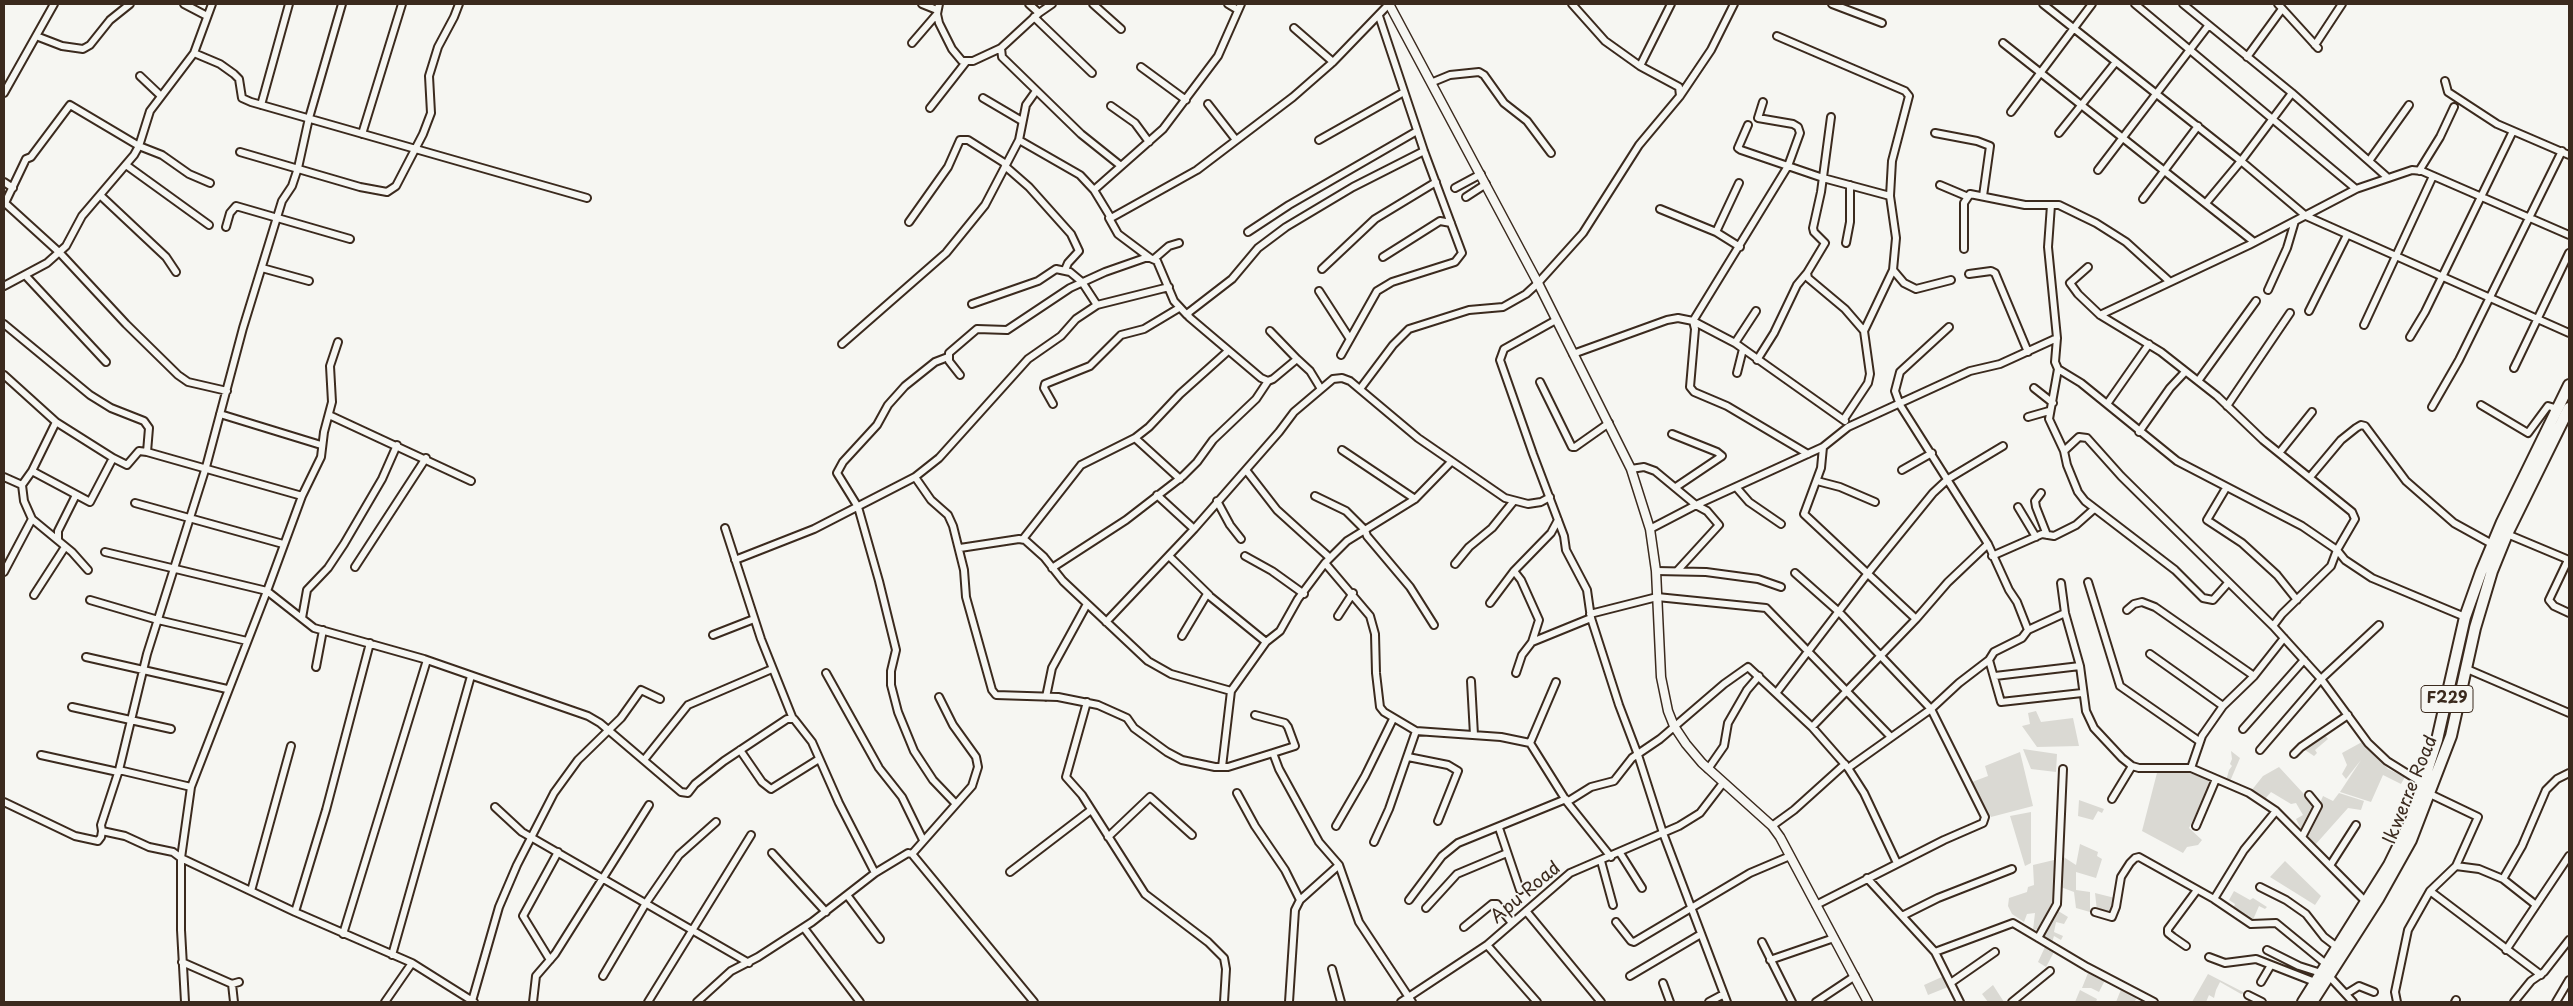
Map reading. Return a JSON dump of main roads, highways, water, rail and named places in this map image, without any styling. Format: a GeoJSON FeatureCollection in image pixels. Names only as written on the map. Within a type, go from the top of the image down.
{"type":"FeatureCollection","features":[{"type":"Feature","properties":{"kind":"main road","name":"F229"},"geometry":{"type":"LineString","coordinates":[[2303,1002],[2323,974],[2337,947],[2366,902],[2404,836],[2424,784],[2443,714],[2465,617],[2492,544],[2564,416],[2569,385]]}},
{"type":"Feature","properties":{"kind":"main road"},"geometry":{"type":"LineString","coordinates":[[2564,416],[2564,404],[2569,394]]}},
{"type":"Feature","properties":{"kind":"main road","name":"Ikwerre Road"},"geometry":{"type":"LineString","coordinates":[[2312,1002],[2323,974],[2396,869],[2430,794],[2456,716],[2475,628],[2487,588],[2507,534],[2569,408]]}},
{"type":"Feature","properties":{"kind":"main road"},"geometry":{"type":"LineString","coordinates":[[2443,714],[2456,716]]}}]}
